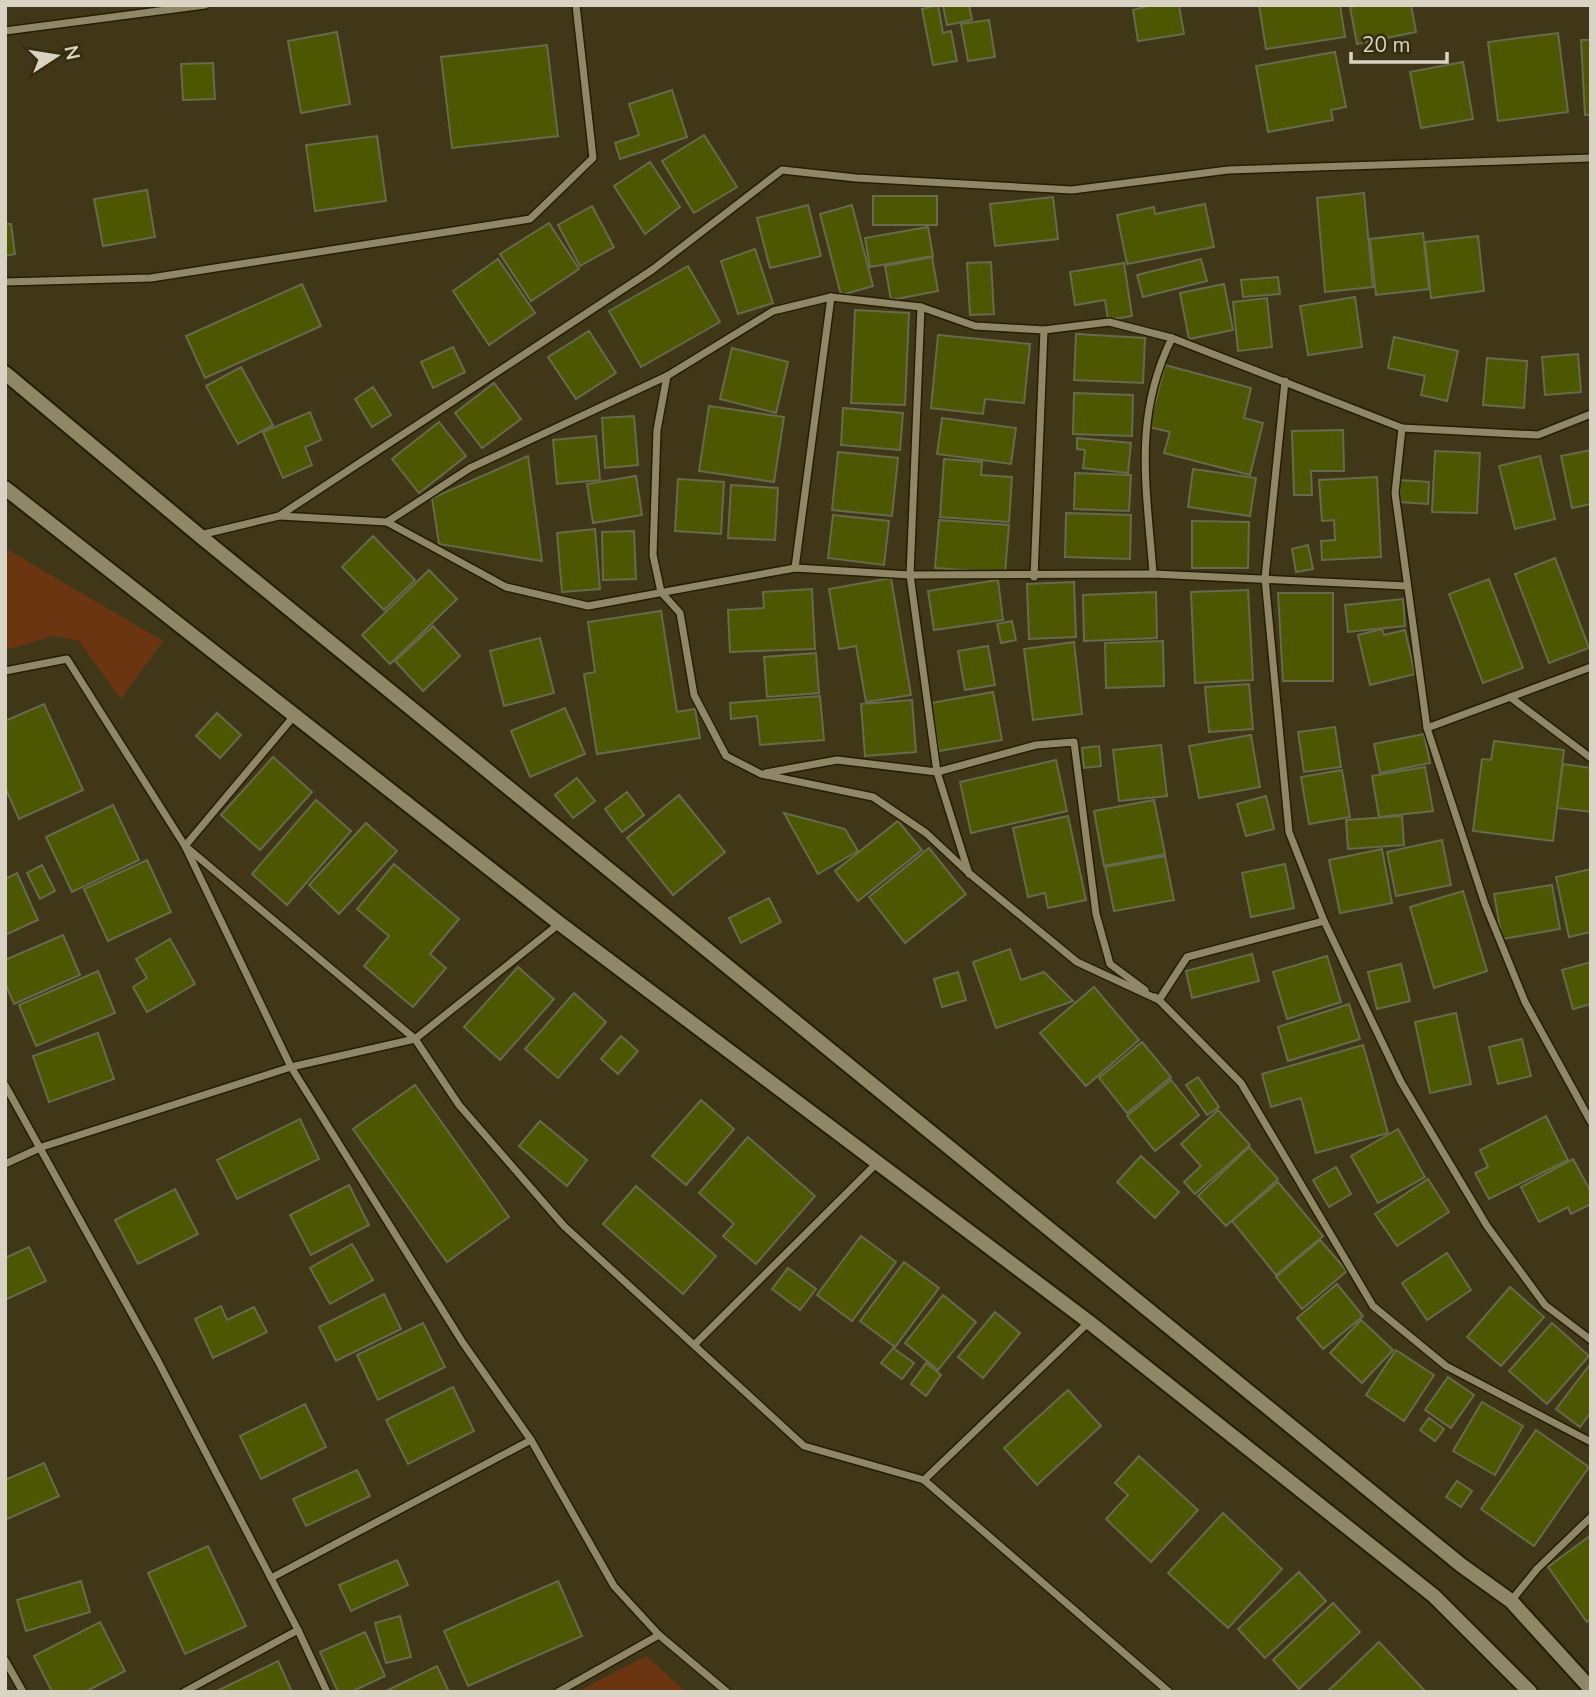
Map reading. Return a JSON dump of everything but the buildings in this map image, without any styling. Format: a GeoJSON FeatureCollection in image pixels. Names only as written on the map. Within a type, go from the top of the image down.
{"type":"FeatureCollection","features":[{"type":"Feature","properties":{"kind":"main road"},"geometry":{"type":"LineString","coordinates":[[5,373],[200,536],[1461,1565],[1511,1601],[1591,1689]]}},
{"type":"Feature","properties":{"kind":"main road"},"geometry":{"type":"LineString","coordinates":[[5,488],[559,923],[1089,1322],[1434,1596],[1530,1692]]}},
{"type":"Feature","properties":{"kind":"street"},"geometry":{"type":"LineString","coordinates":[[5,31],[205,5]]}},
{"type":"Feature","properties":{"kind":"street"},"geometry":{"type":"LineString","coordinates":[[5,282],[151,278],[530,219],[593,158],[576,5]]}},
{"type":"Feature","properties":{"kind":"street"},"geometry":{"type":"LineString","coordinates":[[279,516],[652,270],[782,170],[856,178],[1072,190],[1228,170],[1591,158]]}},
{"type":"Feature","properties":{"kind":"street"},"geometry":{"type":"LineString","coordinates":[[387,522],[470,468],[667,376],[773,311],[831,297],[921,307],[975,326],[1044,330],[1109,321],[1172,338],[1402,428],[1538,435],[1591,414]]}},
{"type":"Feature","properties":{"kind":"street"},"geometry":{"type":"LineString","coordinates":[[795,568],[831,297]]}},
{"type":"Feature","properties":{"kind":"street"},"geometry":{"type":"LineString","coordinates":[[921,307],[910,575],[937,772],[970,874]]}},
{"type":"Feature","properties":{"kind":"street"},"geometry":{"type":"LineString","coordinates":[[1034,577],[1044,330]]}},
{"type":"Feature","properties":{"kind":"street"},"geometry":{"type":"LineString","coordinates":[[1153,575],[1143,434],[1156,369],[1172,338]]}},
{"type":"Feature","properties":{"kind":"street"},"geometry":{"type":"LineString","coordinates":[[667,376],[657,430],[653,555],[661,592],[680,613],[694,695],[726,756],[761,774],[873,797],[926,833],[970,874],[1077,962],[1158,1000]]}},
{"type":"Feature","properties":{"kind":"street"},"geometry":{"type":"LineString","coordinates":[[1285,381],[1265,578],[1289,832],[1324,921],[1401,1082],[1487,1226],[1545,1305],[1591,1339]]}},
{"type":"Feature","properties":{"kind":"street"},"geometry":{"type":"LineString","coordinates":[[1402,428],[1395,493],[1427,728],[1485,904],[1525,1002],[1591,1122]]}},
{"type":"Feature","properties":{"kind":"street"},"geometry":{"type":"LineString","coordinates":[[200,536],[279,516],[387,522],[506,587],[589,606],[795,568],[910,575],[1265,578],[1408,586]]}},
{"type":"Feature","properties":{"kind":"street"},"geometry":{"type":"LineString","coordinates":[[5,671],[67,659],[185,846],[291,1067],[463,1343],[531,1440],[614,1586],[659,1635],[727,1692]]}},
{"type":"Feature","properties":{"kind":"street"},"geometry":{"type":"LineString","coordinates":[[1427,728],[1591,667]]}},
{"type":"Feature","properties":{"kind":"street"},"geometry":{"type":"LineString","coordinates":[[1510,697],[1591,758]]}},
{"type":"Feature","properties":{"kind":"street"},"geometry":{"type":"LineString","coordinates":[[185,846],[294,716]]}},
{"type":"Feature","properties":{"kind":"street"},"geometry":{"type":"LineString","coordinates":[[761,774],[837,760],[937,772],[1036,745],[1074,742],[1096,914],[1110,964],[1158,1000],[1241,1083],[1373,1306],[1446,1366],[1591,1442]]}},
{"type":"Feature","properties":{"kind":"street"},"geometry":{"type":"LineString","coordinates":[[185,846],[415,1039],[459,1105],[565,1226],[804,1446],[924,1480],[1169,1692]]}},
{"type":"Feature","properties":{"kind":"street"},"geometry":{"type":"LineString","coordinates":[[1158,1000],[1187,957],[1324,921]]}},
{"type":"Feature","properties":{"kind":"street"},"geometry":{"type":"LineString","coordinates":[[5,1164],[42,1147],[291,1067],[415,1039],[559,923]]}},
{"type":"Feature","properties":{"kind":"street"},"geometry":{"type":"LineString","coordinates":[[5,1084],[42,1147],[271,1578],[327,1692]]}},
{"type":"Feature","properties":{"kind":"street"},"geometry":{"type":"LineString","coordinates":[[695,1344],[876,1164]]}},
{"type":"Feature","properties":{"kind":"street"},"geometry":{"type":"LineString","coordinates":[[924,1480],[1089,1322]]}},
{"type":"Feature","properties":{"kind":"street"},"geometry":{"type":"LineString","coordinates":[[271,1578],[531,1440]]}},
{"type":"Feature","properties":{"kind":"street"},"geometry":{"type":"LineString","coordinates":[[1511,1601],[1537,1569],[1591,1517]]}},
{"type":"Feature","properties":{"kind":"street"},"geometry":{"type":"LineString","coordinates":[[184,1692],[298,1630]]}},
{"type":"Feature","properties":{"kind":"street"},"geometry":{"type":"LineString","coordinates":[[558,1692],[659,1635]]}},
{"type":"Feature","properties":{"kind":"street"},"geometry":{"type":"LineString","coordinates":[[5,1660],[23,1692]]}},
{"type":"Feature","properties":{"kind":"shaded area"},"geometry":{"type":"Polygon","coordinates":[[[5,548],[163,641],[121,699],[79,641],[54,636],[5,650],[5,548]]]}},
{"type":"Feature","properties":{"kind":"shaded area"},"geometry":{"type":"Polygon","coordinates":[[[646,1656],[686,1692],[577,1692],[646,1656]]]}}]}
